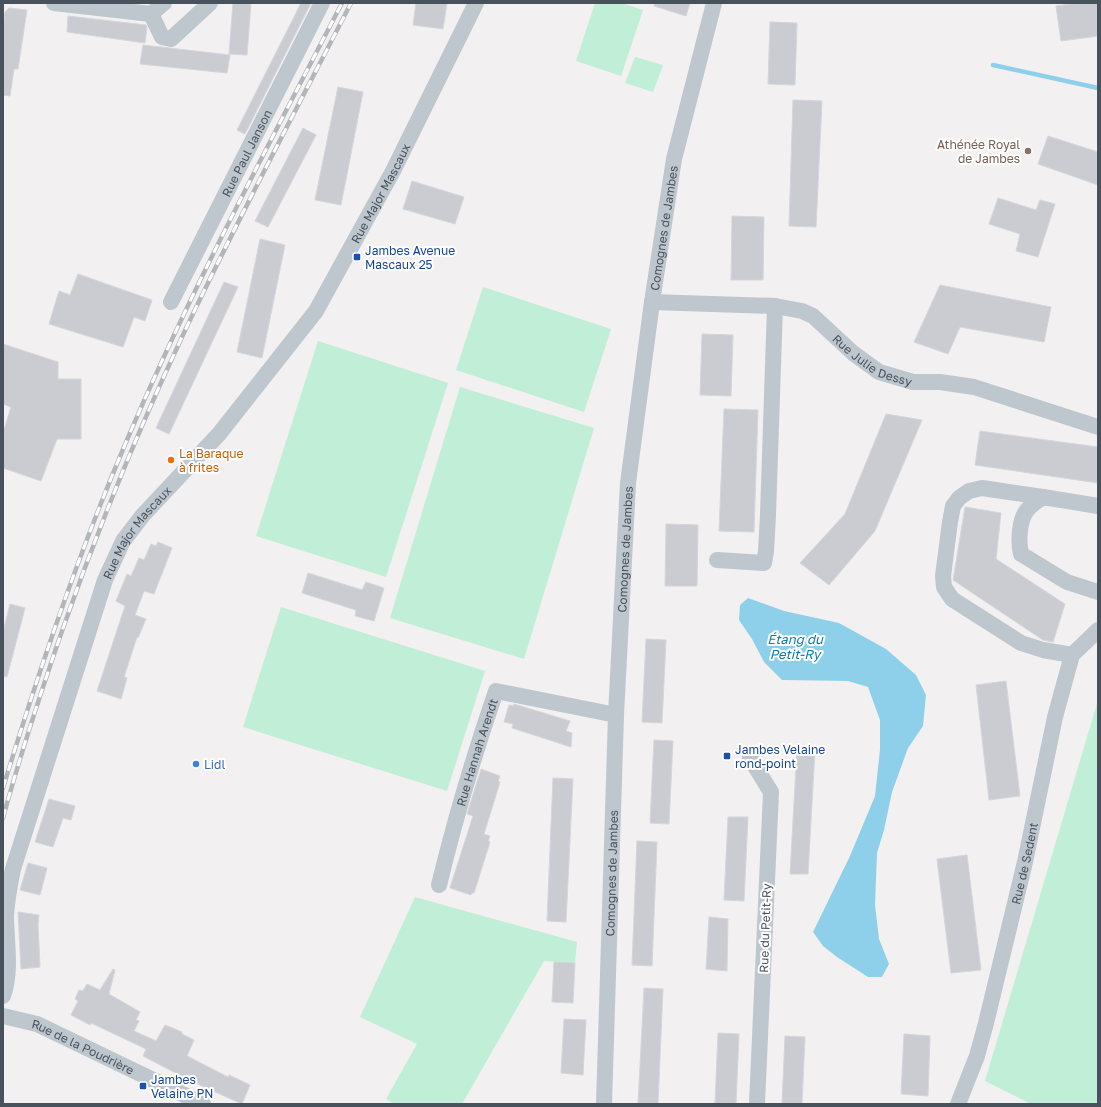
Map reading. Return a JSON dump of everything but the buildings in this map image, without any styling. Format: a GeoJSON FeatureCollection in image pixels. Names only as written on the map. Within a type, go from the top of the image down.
{"type":"FeatureCollection","features":[{"type":"Feature","properties":{"kind":"street"},"geometry":{"type":"LineString","coordinates":[[54,3],[151,14],[164,3]]}},
{"type":"Feature","properties":{"kind":"street"},"geometry":{"type":"LineString","coordinates":[[151,14],[162,38],[172,39],[210,3]]}},
{"type":"Feature","properties":{"kind":"street","name":"Rue Paul Janson"},"geometry":{"type":"LineString","coordinates":[[171,302],[322,3]]}},
{"type":"Feature","properties":{"kind":"street","name":"Rue Major Mascaux"},"geometry":{"type":"LineString","coordinates":[[3,996],[8,967],[6,915],[13,869],[105,580],[123,542],[144,515],[219,434],[316,311],[393,171],[476,3]]}},
{"type":"Feature","properties":{"kind":"street","name":"Comognes de Jambes"},"geometry":{"type":"LineString","coordinates":[[604,1104],[616,715],[628,483],[652,302],[674,159],[714,3]]}},
{"type":"Feature","properties":{"kind":"street","name":"Rue Julie Dessy"},"geometry":{"type":"LineString","coordinates":[[652,302],[775,306],[802,311],[813,316],[853,354],[879,372],[913,382],[940,382],[974,387],[1098,427]]}},
{"type":"Feature","properties":{"kind":"street"},"geometry":{"type":"LineString","coordinates":[[717,560],[764,563],[768,515],[775,306]]}},
{"type":"Feature","properties":{"kind":"street"},"geometry":{"type":"LineString","coordinates":[[1098,506],[982,488],[969,491],[958,498],[954,506],[950,522],[943,576],[944,587],[952,599],[1021,643],[1043,650],[1072,655],[1098,630]]}},
{"type":"Feature","properties":{"kind":"street"},"geometry":{"type":"LineString","coordinates":[[1043,497],[1027,509],[1022,521],[1019,546],[1021,554],[1066,582],[1098,592]]}},
{"type":"Feature","properties":{"kind":"street","name":"Rue de Sedent"},"geometry":{"type":"LineString","coordinates":[[958,1104],[977,1056],[986,1023],[1025,862],[1055,716],[1072,655]]}},
{"type":"Feature","properties":{"kind":"street","name":"Rue Hannah Arendt"},"geometry":{"type":"LineString","coordinates":[[439,885],[462,797],[496,691],[616,715]]}},
{"type":"Feature","properties":{"kind":"street","name":"Rue du Petit-Ry"},"geometry":{"type":"LineString","coordinates":[[750,758],[771,792],[757,1104]]}},
{"type":"Feature","properties":{"kind":"street","name":"Rue de la Poudrière"},"geometry":{"type":"LineString","coordinates":[[3,1016],[37,1024],[203,1104]]}},
{"type":"Feature","properties":{"kind":"green space"},"geometry":{"type":"Polygon","coordinates":[[[595,3],[622,3],[643,10],[621,76],[576,61],[595,3]]]}},
{"type":"Feature","properties":{"kind":"green space"},"geometry":{"type":"Polygon","coordinates":[[[635,57],[663,65],[653,92],[625,83],[635,57]]]}},
{"type":"Feature","properties":{"kind":"green space"},"geometry":{"type":"Polygon","coordinates":[[[483,287],[611,329],[584,412],[456,370],[483,287]]]}},
{"type":"Feature","properties":{"kind":"green space"},"geometry":{"type":"Polygon","coordinates":[[[318,341],[448,383],[386,577],[256,536],[318,341]]]}},
{"type":"Feature","properties":{"kind":"green space"},"geometry":{"type":"Polygon","coordinates":[[[460,387],[594,428],[524,659],[390,618],[460,387]]]}},
{"type":"Feature","properties":{"kind":"green space"},"geometry":{"type":"Polygon","coordinates":[[[281,607],[485,671],[447,791],[243,727],[281,607]]]}},
{"type":"Feature","properties":{"kind":"green space"},"geometry":{"type":"Polygon","coordinates":[[[1098,700],[1098,1104],[1031,1104],[985,1081],[1098,700]]]}},
{"type":"Feature","properties":{"kind":"green space"},"geometry":{"type":"Polygon","coordinates":[[[415,897],[577,942],[575,963],[544,961],[462,1104],[394,1104],[386,1099],[417,1044],[360,1017],[415,897]]]}},
{"type":"Feature","properties":{"kind":"water","name":"Étang du Petit-Ry"},"geometry":{"type":"Polygon","coordinates":[[[748,598],[784,611],[839,623],[886,649],[916,675],[926,695],[923,726],[908,748],[892,792],[884,830],[877,853],[875,905],[879,939],[889,964],[882,977],[868,977],[837,957],[823,946],[813,932],[850,856],[875,796],[880,750],[880,720],[868,687],[848,681],[782,680],[764,662],[752,639],[739,620],[740,605],[748,598]]]}},
{"type":"Feature","properties":{"kind":"waterway"},"geometry":{"type":"LineString","coordinates":[[993,65],[1098,88]]}},
{"type":"Feature","properties":{"kind":"railway"},"geometry":{"type":"LineString","coordinates":[[3,788],[30,702],[74,573],[124,447],[174,334],[228,223],[342,3]]}},
{"type":"Feature","properties":{"kind":"railway"},"geometry":{"type":"LineString","coordinates":[[3,818],[16,771],[62,631],[103,519],[133,446],[182,337],[223,253],[351,3]]}},
{"type":"Feature","properties":{"kind":"place","name":"Athénée Royal de Jambes"},"geometry":{"type":"Point","coordinates":[1028,151]}},
{"type":"Feature","properties":{"kind":"place","name":"Jambes Avenue Mascaux 25"},"geometry":{"type":"Point","coordinates":[357,257]}},
{"type":"Feature","properties":{"kind":"place","name":"La Baraque à frites"},"geometry":{"type":"Point","coordinates":[171,460]}},
{"type":"Feature","properties":{"kind":"place","name":"Jambes Velaine rond-point"},"geometry":{"type":"Point","coordinates":[727,756]}},
{"type":"Feature","properties":{"kind":"place","name":"Lidl"},"geometry":{"type":"Point","coordinates":[196,764]}},
{"type":"Feature","properties":{"kind":"place","name":"Jambes Velaine PN"},"geometry":{"type":"Point","coordinates":[143,1086]}}]}
